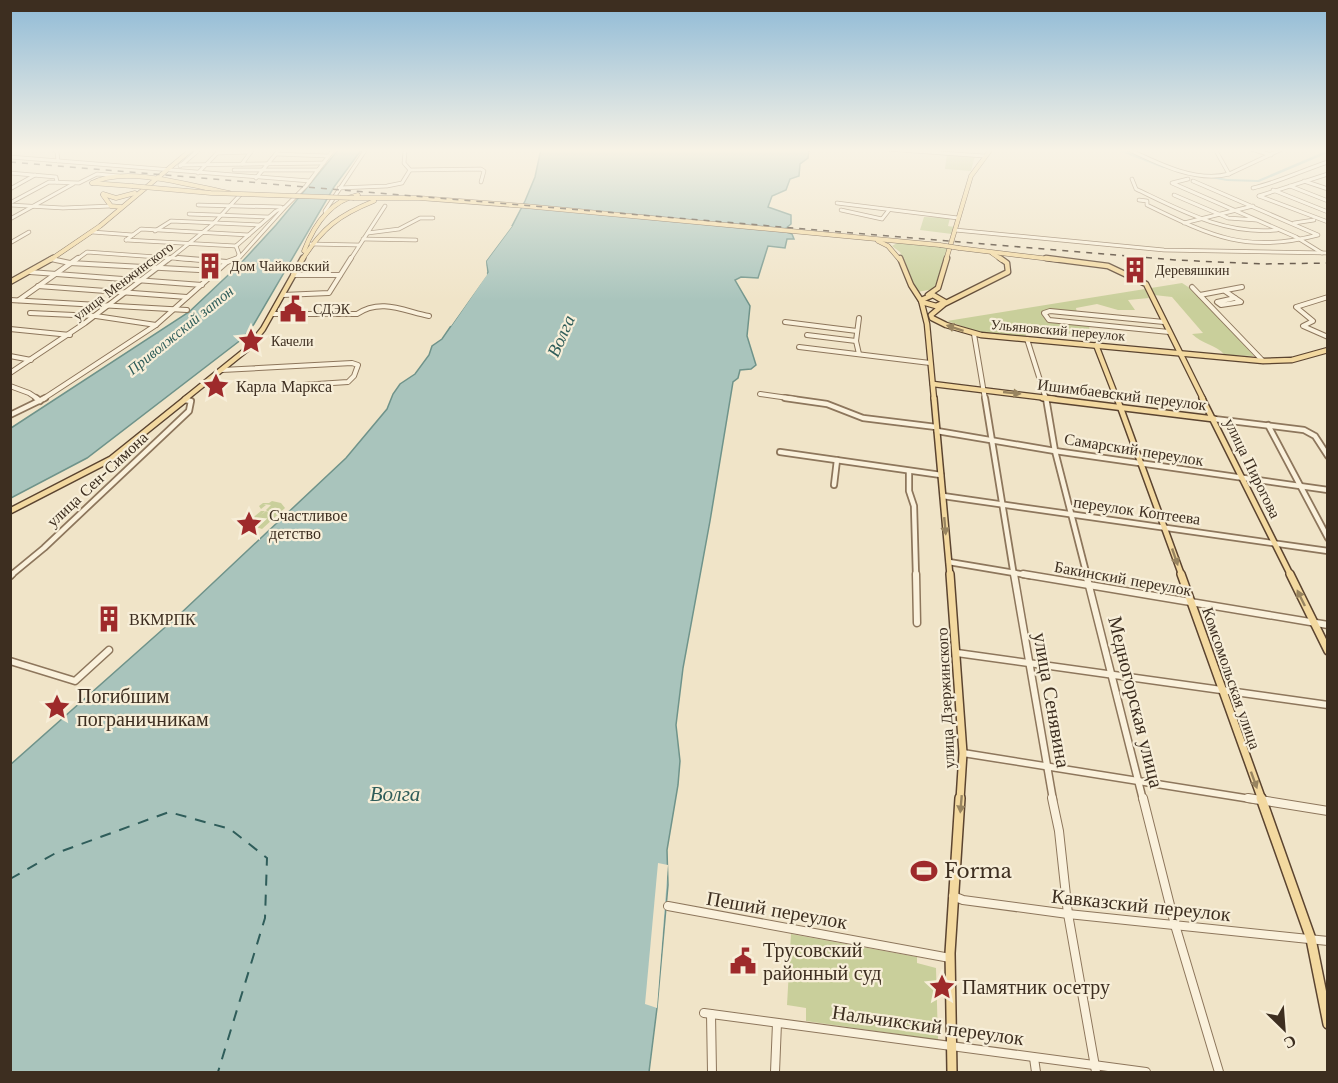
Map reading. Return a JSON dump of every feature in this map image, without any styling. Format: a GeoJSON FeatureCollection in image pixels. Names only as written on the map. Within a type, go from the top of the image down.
{"type":"FeatureCollection","features":[{"type":"Feature","properties":{"kind":"main road"},"geometry":{"type":"LineString","coordinates":[[105,200],[111,206],[122,207]]}},
{"type":"Feature","properties":{"kind":"main road"},"geometry":{"type":"LineString","coordinates":[[10,282],[30,272],[92,232],[131,200]]}},
{"type":"Feature","properties":{"kind":"main road"},"geometry":{"type":"LineString","coordinates":[[302,258],[308,237],[326,214],[346,200]]}},
{"type":"Feature","properties":{"kind":"main road"},"geometry":{"type":"LineString","coordinates":[[362,204],[366,200]]}},
{"type":"Feature","properties":{"kind":"main road"},"geometry":{"type":"LineString","coordinates":[[10,511],[111,459],[222,370],[256,339],[273,314],[302,258],[334,219],[362,204],[378,200]]}},
{"type":"Feature","properties":{"kind":"main road"},"geometry":{"type":"LineString","coordinates":[[431,200],[791,229],[940,245],[976,250],[1004,260],[1008,265],[1008,272],[958,299],[944,304],[929,305],[921,300],[938,288]]}},
{"type":"Feature","properties":{"kind":"main road"},"geometry":{"type":"LineString","coordinates":[[944,304],[938,288],[964,200]]}},
{"type":"Feature","properties":{"kind":"main road","name":"улица Дзержинского"},"geometry":{"type":"LineString","coordinates":[[854,236],[881,242],[894,249],[913,289],[921,300],[927,324],[957,653],[963,753],[950,958],[952,1072]]}},
{"type":"Feature","properties":{"kind":"main road","name":"улица Пирогова"},"geometry":{"type":"LineString","coordinates":[[976,250],[1108,266],[1143,282],[1214,419],[1328,651]]}},
{"type":"Feature","properties":{"kind":"main road"},"geometry":{"type":"LineString","coordinates":[[928,295],[942,298]]}},
{"type":"Feature","properties":{"kind":"main road"},"geometry":{"type":"LineString","coordinates":[[931,315],[944,304]]}},
{"type":"Feature","properties":{"kind":"main road","name":"Ульяновский переулок"},"geometry":{"type":"LineString","coordinates":[[931,315],[937,322],[974,334],[1179,354],[1263,361],[1292,360],[1328,350]]}},
{"type":"Feature","properties":{"kind":"main road","name":"Комсомольская улица"},"geometry":{"type":"LineString","coordinates":[[1096,345],[1132,436],[1140,464],[1165,528],[1311,939],[1328,1024]]}},
{"type":"Feature","properties":{"kind":"main road","name":"Ишимбаевский переулок"},"geometry":{"type":"LineString","coordinates":[[933,384],[1214,419]]}},
{"type":"Feature","properties":{"kind":"street"},"geometry":{"type":"LineString","coordinates":[[10,219],[46,200]]}},
{"type":"Feature","properties":{"kind":"street","name":"улица Менжинского"},"geometry":{"type":"LineString","coordinates":[[10,373],[70,335],[190,244],[223,216],[236,200]]}},
{"type":"Feature","properties":{"kind":"street"},"geometry":{"type":"LineString","coordinates":[[19,300],[85,253],[227,262],[239,258],[292,200]]}},
{"type":"Feature","properties":{"kind":"street"},"geometry":{"type":"LineString","coordinates":[[326,214],[325,211],[332,200]]}},
{"type":"Feature","properties":{"kind":"street"},"geometry":{"type":"LineString","coordinates":[[1139,200],[1147,201],[1147,205],[1184,223],[1242,244],[1285,244],[1318,234],[1237,200]]}},
{"type":"Feature","properties":{"kind":"street"},"geometry":{"type":"LineString","coordinates":[[1161,200],[1231,229],[1258,233],[1278,229]]}},
{"type":"Feature","properties":{"kind":"street"},"geometry":{"type":"LineString","coordinates":[[1185,200],[1244,221],[1258,220]]}},
{"type":"Feature","properties":{"kind":"street"},"geometry":{"type":"LineString","coordinates":[[1210,200],[1302,240],[1326,254]]}},
{"type":"Feature","properties":{"kind":"street"},"geometry":{"type":"LineString","coordinates":[[1268,200],[1327,222]]}},
{"type":"Feature","properties":{"kind":"street"},"geometry":{"type":"LineString","coordinates":[[1297,200],[1328,212]]}},
{"type":"Feature","properties":{"kind":"street"},"geometry":{"type":"LineString","coordinates":[[837,203],[958,218]]}},
{"type":"Feature","properties":{"kind":"street"},"geometry":{"type":"LineString","coordinates":[[10,204],[63,208],[111,206]]}},
{"type":"Feature","properties":{"kind":"street"},"geometry":{"type":"LineString","coordinates":[[198,205],[285,207]]}},
{"type":"Feature","properties":{"kind":"street"},"geometry":{"type":"LineString","coordinates":[[283,295],[327,294],[359,245],[370,233],[385,206]]}},
{"type":"Feature","properties":{"kind":"street"},"geometry":{"type":"LineString","coordinates":[[1184,223],[1253,206]]}},
{"type":"Feature","properties":{"kind":"street"},"geometry":{"type":"LineString","coordinates":[[126,240],[236,246],[268,217],[285,207]]}},
{"type":"Feature","properties":{"kind":"street"},"geometry":{"type":"LineString","coordinates":[[841,210],[882,219],[889,210]]}},
{"type":"Feature","properties":{"kind":"street"},"geometry":{"type":"LineString","coordinates":[[414,213],[420,218]]}},
{"type":"Feature","properties":{"kind":"street"},"geometry":{"type":"LineString","coordinates":[[189,214],[268,217]]}},
{"type":"Feature","properties":{"kind":"street"},"geometry":{"type":"LineString","coordinates":[[370,233],[399,228],[420,218],[433,218]]}},
{"type":"Feature","properties":{"kind":"street"},"geometry":{"type":"LineString","coordinates":[[1294,223],[1310,219],[1327,222]]}},
{"type":"Feature","properties":{"kind":"street"},"geometry":{"type":"LineString","coordinates":[[155,231],[168,221],[260,225]]}},
{"type":"Feature","properties":{"kind":"street"},"geometry":{"type":"LineString","coordinates":[[126,240],[141,230],[249,235]]}},
{"type":"Feature","properties":{"kind":"street"},"geometry":{"type":"LineString","coordinates":[[955,230],[1164,250],[1326,254]]}},
{"type":"Feature","properties":{"kind":"street"},"geometry":{"type":"LineString","coordinates":[[10,243],[29,232]]}},
{"type":"Feature","properties":{"kind":"street"},"geometry":{"type":"LineString","coordinates":[[92,232],[133,235]]}},
{"type":"Feature","properties":{"kind":"street"},"geometry":{"type":"LineString","coordinates":[[365,239],[416,240]]}},
{"type":"Feature","properties":{"kind":"street"},"geometry":{"type":"LineString","coordinates":[[312,244],[359,245]]}},
{"type":"Feature","properties":{"kind":"street"},"geometry":{"type":"LineString","coordinates":[[236,246],[239,258]]}},
{"type":"Feature","properties":{"kind":"street"},"geometry":{"type":"LineString","coordinates":[[51,259],[70,263],[217,272]]}},
{"type":"Feature","properties":{"kind":"street"},"geometry":{"type":"LineString","coordinates":[[10,415],[40,401],[156,325],[227,262]]}},
{"type":"Feature","properties":{"kind":"street"},"geometry":{"type":"LineString","coordinates":[[30,272],[202,285]]}},
{"type":"Feature","properties":{"kind":"street"},"geometry":{"type":"LineString","coordinates":[[293,275],[340,275]]}},
{"type":"Feature","properties":{"kind":"street"},"geometry":{"type":"LineString","coordinates":[[38,286],[187,297]]}},
{"type":"Feature","properties":{"kind":"street"},"geometry":{"type":"LineString","coordinates":[[1192,287],[1263,361]]}},
{"type":"Feature","properties":{"kind":"street"},"geometry":{"type":"LineString","coordinates":[[1200,295],[1242,287]]}},
{"type":"Feature","properties":{"kind":"street"},"geometry":{"type":"LineString","coordinates":[[1224,291],[1236,298],[1241,302],[1221,305],[1217,302],[1236,298]]}},
{"type":"Feature","properties":{"kind":"street"},"geometry":{"type":"LineString","coordinates":[[1328,297],[1296,307],[1313,321],[1303,326],[1328,337]]}},
{"type":"Feature","properties":{"kind":"street"},"geometry":{"type":"LineString","coordinates":[[10,300],[187,310]]}},
{"type":"Feature","properties":{"kind":"street"},"geometry":{"type":"LineString","coordinates":[[273,314],[357,314],[385,304],[429,316]]}},
{"type":"Feature","properties":{"kind":"street"},"geometry":{"type":"LineString","coordinates":[[1164,322],[1050,311],[1044,313],[1049,320],[1169,332]]}},
{"type":"Feature","properties":{"kind":"street"},"geometry":{"type":"LineString","coordinates":[[30,313],[96,316],[156,325]]}},
{"type":"Feature","properties":{"kind":"street"},"geometry":{"type":"LineString","coordinates":[[927,324],[931,315]]}},
{"type":"Feature","properties":{"kind":"street"},"geometry":{"type":"LineString","coordinates":[[859,318],[856,341],[859,354]]}},
{"type":"Feature","properties":{"kind":"street"},"geometry":{"type":"LineString","coordinates":[[785,322],[857,331]]}},
{"type":"Feature","properties":{"kind":"street"},"geometry":{"type":"LineString","coordinates":[[10,329],[70,335]]}},
{"type":"Feature","properties":{"kind":"street","name":"улица Сенявина"},"geometry":{"type":"LineString","coordinates":[[974,334],[1028,663],[1059,831],[1068,914],[1095,1069]]}},
{"type":"Feature","properties":{"kind":"street"},"geometry":{"type":"LineString","coordinates":[[807,336],[856,341]]}},
{"type":"Feature","properties":{"kind":"street","name":"Медногорская улица"},"geometry":{"type":"LineString","coordinates":[[1027,339],[1046,397],[1055,451],[1175,925],[1219,1072]]}},
{"type":"Feature","properties":{"kind":"street"},"geometry":{"type":"LineString","coordinates":[[799,347],[930,363]]}},
{"type":"Feature","properties":{"kind":"street"},"geometry":{"type":"LineString","coordinates":[[10,356],[31,360]]}},
{"type":"Feature","properties":{"kind":"street"},"geometry":{"type":"LineString","coordinates":[[222,370],[352,363],[358,365],[354,376],[348,382],[302,385]]}},
{"type":"Feature","properties":{"kind":"street"},"geometry":{"type":"LineString","coordinates":[[10,386],[29,393],[40,401]]}},
{"type":"Feature","properties":{"kind":"street"},"geometry":{"type":"LineString","coordinates":[[760,394],[827,404],[863,418],[937,429]]}},
{"type":"Feature","properties":{"kind":"street","name":"улица Сен-Симона"},"geometry":{"type":"LineString","coordinates":[[10,576],[44,548],[189,411],[191,401],[185,400]]}},
{"type":"Feature","properties":{"kind":"street","name":"Ишимбаевский переулок"},"geometry":{"type":"LineString","coordinates":[[1214,419],[1308,432],[1315,436],[1328,456]]}},
{"type":"Feature","properties":{"kind":"street"},"geometry":{"type":"LineString","coordinates":[[1268,425],[1328,538]]}},
{"type":"Feature","properties":{"kind":"street","name":"Самарский переулок"},"geometry":{"type":"LineString","coordinates":[[937,429],[1055,451],[1328,490]]}},
{"type":"Feature","properties":{"kind":"street"},"geometry":{"type":"LineString","coordinates":[[780,452],[941,475]]}},
{"type":"Feature","properties":{"kind":"street"},"geometry":{"type":"LineString","coordinates":[[834,485],[837,460]]}},
{"type":"Feature","properties":{"kind":"street"},"geometry":{"type":"LineString","coordinates":[[909,471],[908,488],[914,516],[917,623]]}},
{"type":"Feature","properties":{"kind":"street","name":"переулок Коптеева"},"geometry":{"type":"LineString","coordinates":[[943,496],[1328,551]]}},
{"type":"Feature","properties":{"kind":"street","name":"Бакинский переулок"},"geometry":{"type":"LineString","coordinates":[[949,562],[1328,626]]}},
{"type":"Feature","properties":{"kind":"street"},"geometry":{"type":"LineString","coordinates":[[10,661],[75,681],[109,650]]}},
{"type":"Feature","properties":{"kind":"street"},"geometry":{"type":"LineString","coordinates":[[957,653],[1328,705]]}},
{"type":"Feature","properties":{"kind":"street"},"geometry":{"type":"LineString","coordinates":[[963,753],[1328,811]]}},
{"type":"Feature","properties":{"kind":"street","name":"Кавказский переулок"},"geometry":{"type":"LineString","coordinates":[[953,896],[963,900],[1068,914],[1328,941]]}},
{"type":"Feature","properties":{"kind":"street","name":"Пеший переулок"},"geometry":{"type":"LineString","coordinates":[[668,906],[950,958]]}},
{"type":"Feature","properties":{"kind":"street","name":"Нальчикский переулок"},"geometry":{"type":"LineString","coordinates":[[712,1072],[708,1014],[1034,1058],[1095,1069],[1146,1072]]}},
{"type":"Feature","properties":{"kind":"street"},"geometry":{"type":"LineString","coordinates":[[775,1072],[777,1023]]}},
{"type":"Feature","properties":{"kind":"street"},"geometry":{"type":"LineString","coordinates":[[1034,1058],[1035,1072]]}},
{"type":"Feature","properties":{"kind":"green space"},"geometry":{"type":"Polygon","coordinates":[[[924,217],[950,218],[948,226],[954,227],[952,234],[920,230],[924,217]]]}},
{"type":"Feature","properties":{"kind":"green space"},"geometry":{"type":"Polygon","coordinates":[[[899,242],[948,248],[934,289],[917,292],[900,252],[892,246],[899,242]]]}},
{"type":"Feature","properties":{"kind":"green space"},"geometry":{"type":"Polygon","coordinates":[[[1182,283],[1193,290],[1254,356],[1225,355],[1196,337],[1192,334],[1203,333],[1172,297],[1154,295],[1151,288],[1182,283]]]}},
{"type":"Feature","properties":{"kind":"green space"},"geometry":{"type":"Polygon","coordinates":[[[1145,289],[1149,298],[1128,300],[1135,310],[1118,310],[1097,304],[1076,308],[1077,313],[1043,311],[1046,319],[1088,322],[1091,336],[1052,332],[1050,328],[1026,327],[1026,337],[982,333],[947,321],[1145,289]]]}},
{"type":"Feature","properties":{"kind":"green space"},"geometry":{"type":"Polygon","coordinates":[[[272,501],[281,503],[285,508],[262,529],[253,526],[254,523],[249,521],[261,511],[265,511],[261,515],[266,511],[273,516],[266,510],[271,505],[263,504],[266,505],[261,509],[259,506],[263,503],[272,501]]]}},
{"type":"Feature","properties":{"kind":"green space"},"geometry":{"type":"Polygon","coordinates":[[[791,934],[917,957],[917,963],[936,968],[938,1040],[806,1021],[806,1008],[787,1005],[791,934]]]}},
{"type":"Feature","properties":{"kind":"water","name":"Приволжский затон"},"geometry":{"type":"Polygon","coordinates":[[[297,200],[327,200],[254,324],[242,339],[87,458],[11,498],[11,428],[189,312],[241,263],[297,200]]]}},
{"type":"Feature","properties":{"kind":"water","name":"Волга"},"geometry":{"type":"Polygon","coordinates":[[[771,200],[768,207],[791,215],[791,224],[786,228],[786,232],[792,234],[794,239],[787,239],[785,248],[768,246],[758,278],[741,277],[735,280],[750,306],[747,336],[756,365],[751,369],[740,370],[738,378],[733,382],[683,668],[676,725],[680,761],[678,785],[667,850],[668,885],[649,1072],[11,1072],[10,765],[180,614],[346,458],[387,409],[400,384],[415,374],[429,355],[432,346],[442,339],[488,272],[486,261],[512,226],[525,201],[771,200]]]}},
{"type":"Feature","properties":{"kind":"pier"},"geometry":{"type":"Polygon","coordinates":[[[509,226],[512,226],[486,261],[487,275],[451,326],[448,325],[484,274],[484,260],[509,226]]]}},
{"type":"Feature","properties":{"kind":"pier"},"geometry":{"type":"Polygon","coordinates":[[[658,863],[668,865],[657,1008],[645,1004],[658,863]]]}},
{"type":"Feature","properties":{"kind":"ferry route"},"geometry":{"type":"LineString","coordinates":[[10,879],[54,854],[169,812],[230,829],[267,858],[265,918],[218,1072]]}},
{"type":"Feature","properties":{"kind":"railway"},"geometry":{"type":"LineString","coordinates":[[456,200],[1175,260],[1263,264],[1328,263]]}},
{"type":"Feature","properties":{"kind":"place","name":"Дом Чайковский"},"geometry":{"type":"Point","coordinates":[210,266]}},
{"type":"Feature","properties":{"kind":"place","name":"Деревяшкин"},"geometry":{"type":"Point","coordinates":[1135,270]}},
{"type":"Feature","properties":{"kind":"place","name":"СДЭК"},"geometry":{"type":"Point","coordinates":[293,309]}},
{"type":"Feature","properties":{"kind":"place","name":"Качели"},"geometry":{"type":"Point","coordinates":[251,341]}},
{"type":"Feature","properties":{"kind":"place","name":"Карла Маркса"},"geometry":{"type":"Point","coordinates":[216,386]}},
{"type":"Feature","properties":{"kind":"place","name":"Счастливое детство"},"geometry":{"type":"Point","coordinates":[249,524]}},
{"type":"Feature","properties":{"kind":"place","name":"ВКМРПК"},"geometry":{"type":"Point","coordinates":[109,619]}},
{"type":"Feature","properties":{"kind":"place","name":"Погибшим пограничникам"},"geometry":{"type":"Point","coordinates":[57,707]}},
{"type":"Feature","properties":{"kind":"place","name":"Forma"},"geometry":{"type":"Point","coordinates":[924,871]}},
{"type":"Feature","properties":{"kind":"place","name":"Трусовский районный суд"},"geometry":{"type":"Point","coordinates":[743,961]}},
{"type":"Feature","properties":{"kind":"place","name":"Памятник осетру"},"geometry":{"type":"Point","coordinates":[942,987]}}]}
